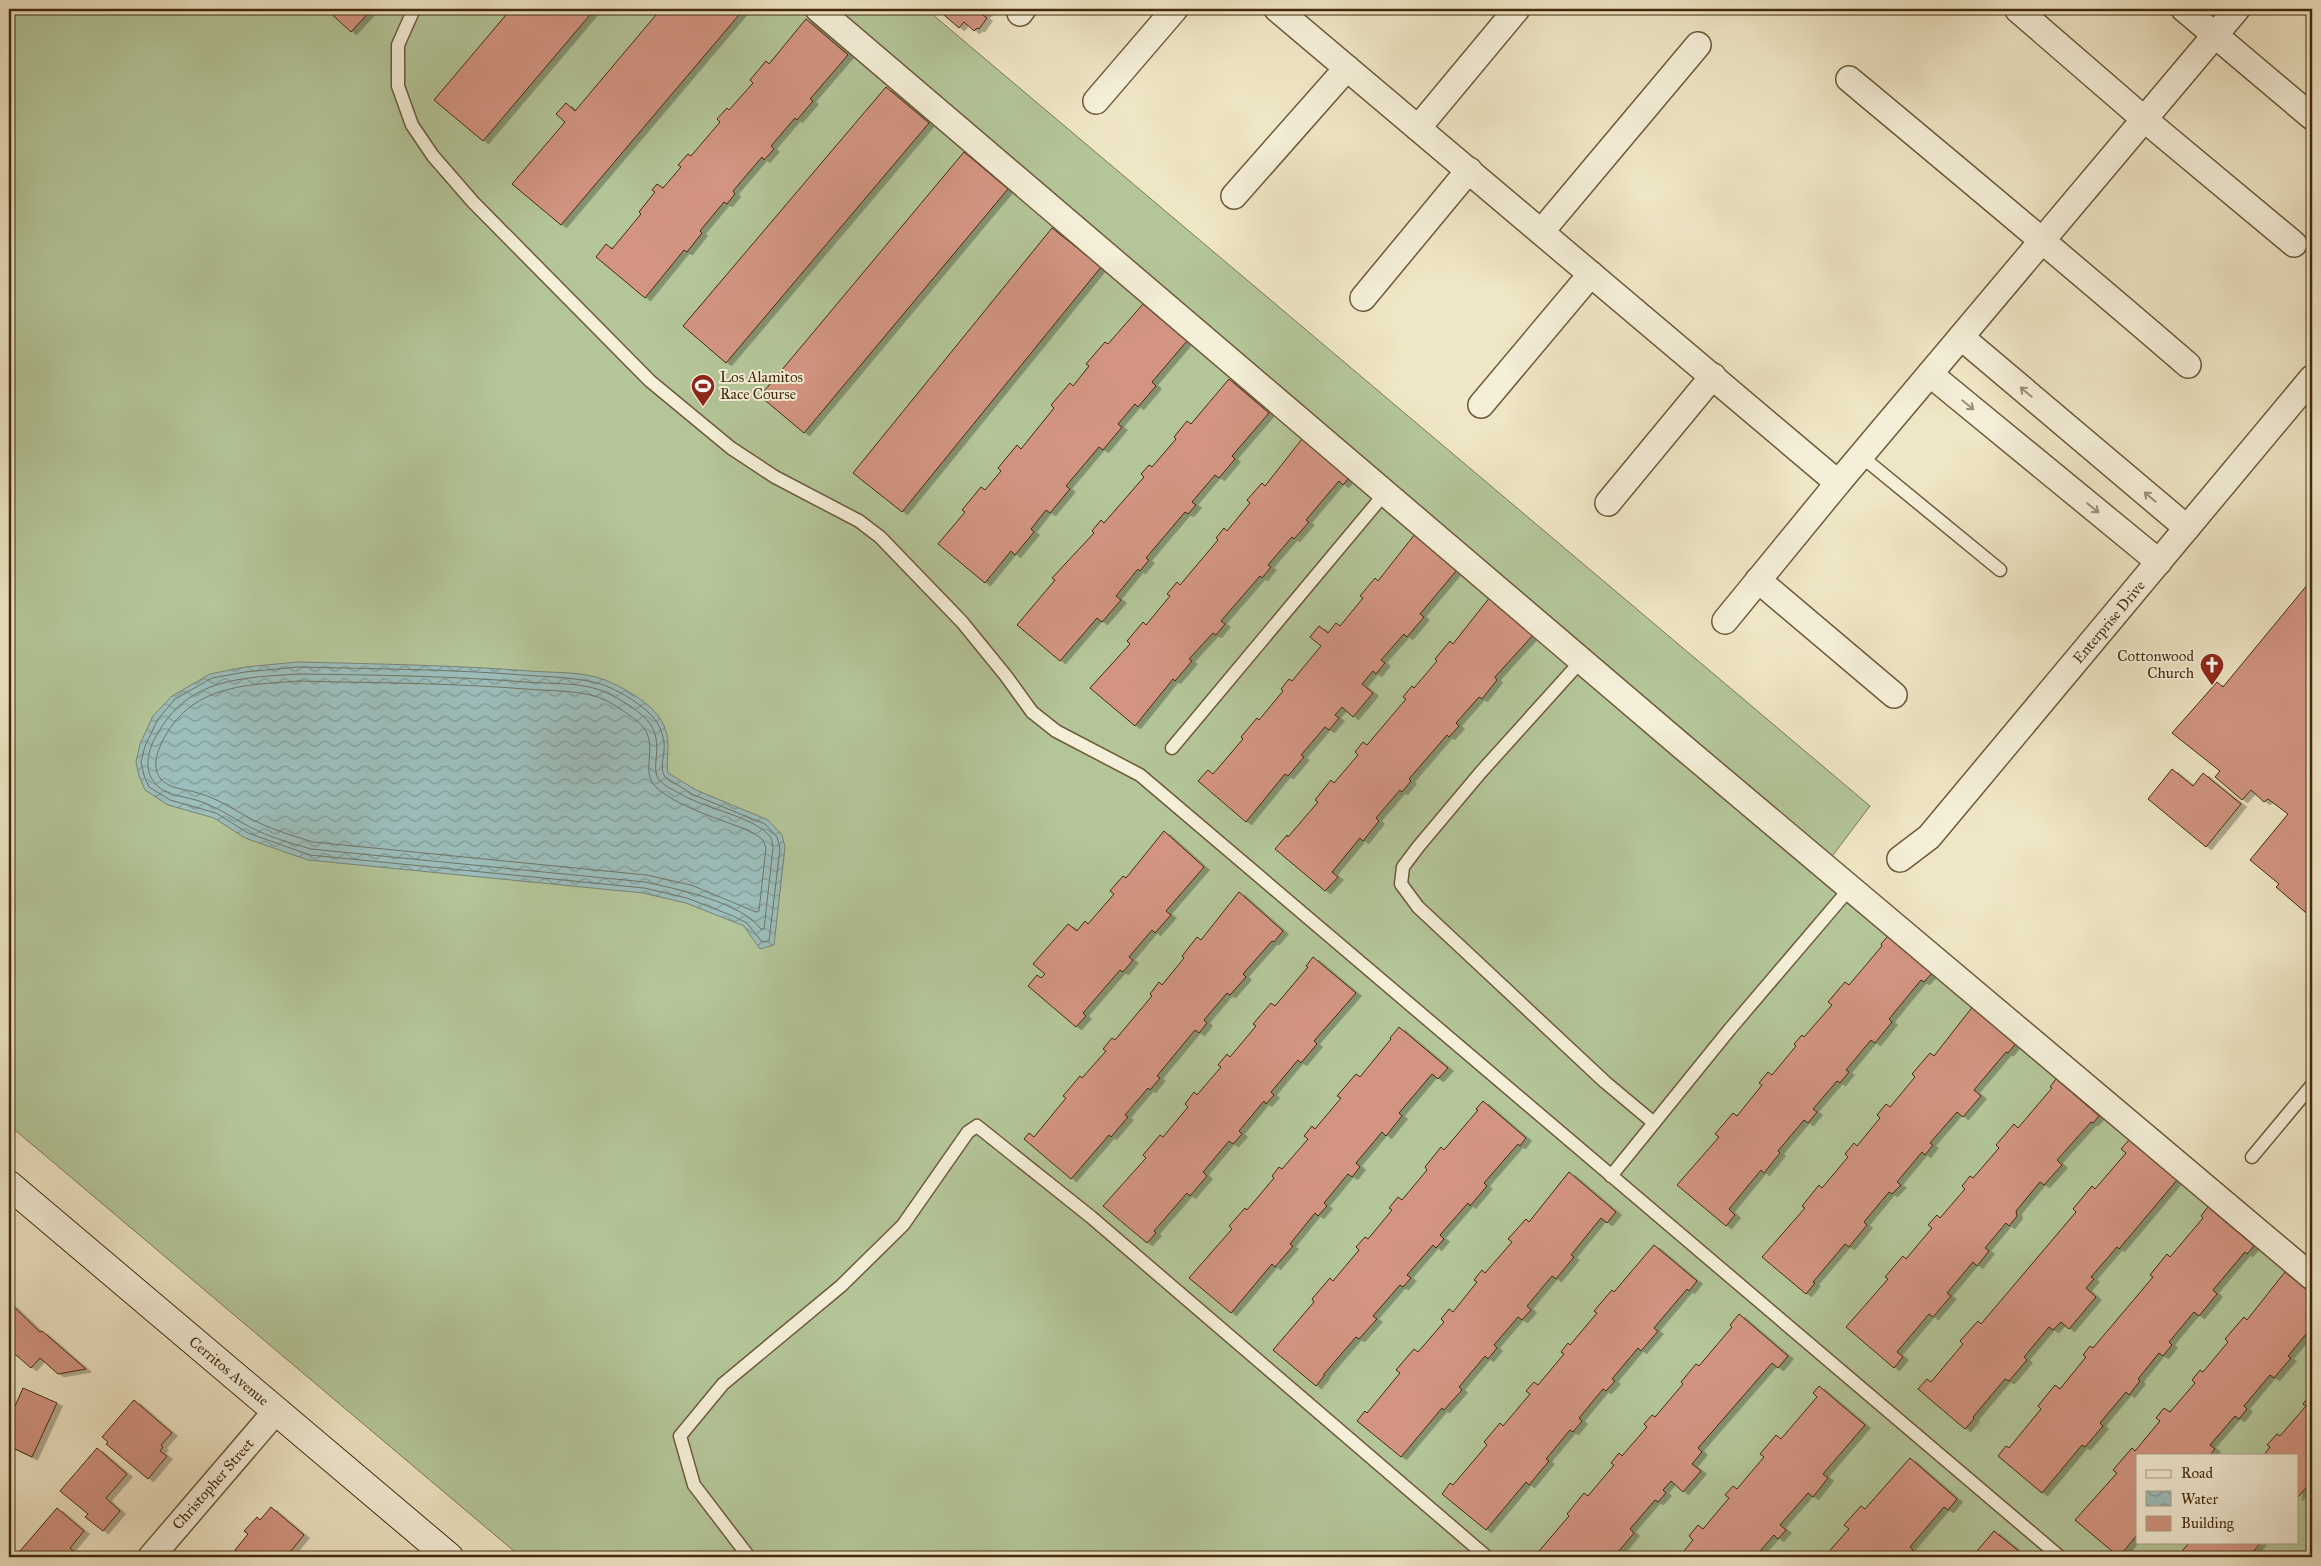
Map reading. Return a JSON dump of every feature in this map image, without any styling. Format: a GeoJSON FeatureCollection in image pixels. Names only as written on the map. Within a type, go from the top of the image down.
{"type":"FeatureCollection","features":[{"type":"Feature","properties":{"kind":"main road","name":"Cerritos Avenue"},"geometry":{"type":"LineString","coordinates":[[9,1185],[449,1557]]}},
{"type":"Feature","properties":{"kind":"street"},"geometry":{"type":"LineString","coordinates":[[818,9],[1582,660],[2312,1277]]}},
{"type":"Feature","properties":{"kind":"street"},"geometry":{"type":"LineString","coordinates":[[1096,101],[1175,9]]}},
{"type":"Feature","properties":{"kind":"street"},"geometry":{"type":"LineString","coordinates":[[1418,128],[1517,9]]}},
{"type":"Feature","properties":{"kind":"street"},"geometry":{"type":"LineString","coordinates":[[2184,9],[2312,117]]}},
{"type":"Feature","properties":{"kind":"street"},"geometry":{"type":"LineString","coordinates":[[1725,621],[1838,483],[2237,9]]}},
{"type":"Feature","properties":{"kind":"street"},"geometry":{"type":"LineString","coordinates":[[2018,10],[2144,119],[2294,244]]}},
{"type":"Feature","properties":{"kind":"street"},"geometry":{"type":"LineString","coordinates":[[1293,14],[1347,68],[1838,483]]}},
{"type":"Feature","properties":{"kind":"street"},"geometry":{"type":"LineString","coordinates":[[1541,232],[1698,45]]}},
{"type":"Feature","properties":{"kind":"street"},"geometry":{"type":"LineString","coordinates":[[1234,196],[1347,68]]}},
{"type":"Feature","properties":{"kind":"street"},"geometry":{"type":"LineString","coordinates":[[1850,79],[2043,240],[2188,366]]}},
{"type":"Feature","properties":{"kind":"street"},"geometry":{"type":"LineString","coordinates":[[1363,298],[1469,170]]}},
{"type":"Feature","properties":{"kind":"street"},"geometry":{"type":"LineString","coordinates":[[1481,405],[1591,274]]}},
{"type":"Feature","properties":{"kind":"street"},"geometry":{"type":"LineString","coordinates":[[1961,337],[2187,528]]}},
{"type":"Feature","properties":{"kind":"street"},"geometry":{"type":"LineString","coordinates":[[1930,374],[2159,562]]}},
{"type":"Feature","properties":{"kind":"street"},"geometry":{"type":"LineString","coordinates":[[1608,502],[1713,376]]}},
{"type":"Feature","properties":{"kind":"street","name":"Enterprise Drive"},"geometry":{"type":"LineString","coordinates":[[1900,859],[1928,837],[2312,378]]}},
{"type":"Feature","properties":{"kind":"street"},"geometry":{"type":"LineString","coordinates":[[1758,580],[1894,695]]}},
{"type":"Feature","properties":{"kind":"street","name":"Christopher Street"},"geometry":{"type":"LineString","coordinates":[[151,1557],[276,1411]]}},
{"type":"Feature","properties":{"kind":"lane"},"geometry":{"type":"LineString","coordinates":[[414,9],[398,45],[398,86],[412,125],[433,156],[473,202],[650,381],[731,448],[776,477],[859,521],[880,537],[962,622],[1006,676],[1032,712],[1056,731],[1140,775],[2060,1557]]}},
{"type":"Feature","properties":{"kind":"lane"},"geometry":{"type":"LineString","coordinates":[[1861,456],[2000,570]]}},
{"type":"Feature","properties":{"kind":"lane"},"geometry":{"type":"LineString","coordinates":[[1172,748],[1386,492]]}},
{"type":"Feature","properties":{"kind":"lane"},"geometry":{"type":"LineString","coordinates":[[1582,660],[1481,772],[1418,847],[1403,867],[1401,884],[1418,907],[1605,1082],[1654,1124]]}},
{"type":"Feature","properties":{"kind":"lane"},"geometry":{"type":"LineString","coordinates":[[1611,1176],[1730,1029],[1851,887]]}},
{"type":"Feature","properties":{"kind":"lane"},"geometry":{"type":"LineString","coordinates":[[2252,1157],[2312,1085]]}},
{"type":"Feature","properties":{"kind":"lane"},"geometry":{"type":"LineString","coordinates":[[750,1557],[694,1485],[680,1436],[723,1384],[841,1286],[902,1225],[968,1132],[977,1126],[1091,1217],[1487,1557]]}},
{"type":"Feature","properties":{"kind":"green space","name":"Los Alamitos Race Course"},"geometry":{"type":"Polygon","coordinates":[[[9,9],[926,9],[1870,806],[1830,859],[2312,1265],[2312,1557],[521,1557],[9,1125],[9,9]]]}},
{"type":"Feature","properties":{"kind":"water"},"geometry":{"type":"Polygon","coordinates":[[[298,662],[443,666],[577,674],[596,677],[621,687],[645,702],[662,722],[668,742],[668,773],[696,790],[768,820],[782,835],[785,847],[774,945],[760,949],[744,926],[686,903],[643,893],[308,860],[245,838],[214,818],[168,805],[145,790],[136,762],[140,744],[153,716],[172,696],[210,674],[245,667],[298,662]]]}},
{"type":"Feature","properties":{"kind":"building"},"geometry":{"type":"Polygon","coordinates":[[[326,9],[372,9],[351,32],[326,9]]]}},
{"type":"Feature","properties":{"kind":"building"},"geometry":{"type":"Polygon","coordinates":[[[511,9],[595,9],[483,141],[434,100],[511,9]]]}},
{"type":"Feature","properties":{"kind":"building"},"geometry":{"type":"Polygon","coordinates":[[[661,9],[744,9],[561,225],[512,184],[565,122],[556,114],[566,103],[575,111],[661,9]]]}},
{"type":"Feature","properties":{"kind":"building"},"geometry":{"type":"Polygon","coordinates":[[[937,9],[992,9],[983,15],[987,18],[979,29],[977,28],[974,31],[964,22],[959,28],[937,9]]]}},
{"type":"Feature","properties":{"kind":"building"},"geometry":{"type":"Polygon","coordinates":[[[806,19],[848,55],[810,99],[813,101],[797,120],[795,118],[771,146],[774,149],[764,160],[762,157],[733,191],[735,194],[727,204],[724,202],[700,231],[702,233],[687,252],[684,250],[645,298],[596,257],[606,244],[612,249],[641,214],[639,212],[655,192],[652,190],[657,184],[663,188],[681,167],[678,165],[688,154],[691,156],[720,122],[717,119],[727,108],[729,110],[753,83],[750,80],[766,61],[769,64],[806,19]]]}},
{"type":"Feature","properties":{"kind":"building"},"geometry":{"type":"Polygon","coordinates":[[[886,87],[929,123],[726,363],[683,326],[886,87]]]}},
{"type":"Feature","properties":{"kind":"building"},"geometry":{"type":"Polygon","coordinates":[[[964,152],[1008,189],[804,433],[760,396],[964,152]]]}},
{"type":"Feature","properties":{"kind":"building"},"geometry":{"type":"Polygon","coordinates":[[[1052,228],[1101,267],[902,512],[853,473],[1052,228]]]}},
{"type":"Feature","properties":{"kind":"building"},"geometry":{"type":"Polygon","coordinates":[[[1143,304],[1187,341],[1152,382],[1156,386],[1138,407],[1135,404],[1118,424],[1122,427],[1103,450],[1099,447],[1066,486],[1070,489],[1050,513],[1046,510],[1031,529],[1034,532],[1015,555],[1011,551],[985,583],[938,544],[965,512],[962,510],[981,487],[985,490],[1001,471],[998,468],[1017,445],[1021,449],[1054,408],[1051,405],[1070,383],[1073,386],[1089,366],[1086,364],[1105,342],[1108,344],[1143,304]]]}},
{"type":"Feature","properties":{"kind":"building"},"geometry":{"type":"Polygon","coordinates":[[[1229,379],[1269,413],[1232,456],[1235,459],[1219,478],[1215,475],[1192,502],[1196,505],[1188,514],[1185,512],[1146,558],[1149,560],[1140,571],[1138,569],[1116,596],[1121,600],[1102,622],[1097,618],[1060,661],[1017,625],[1055,580],[1052,578],[1094,533],[1092,531],[1101,520],[1104,523],[1144,477],[1141,474],[1149,465],[1152,467],[1176,439],[1174,437],[1187,421],[1191,424],[1229,379]]]}},
{"type":"Feature","properties":{"kind":"building"},"geometry":{"type":"Polygon","coordinates":[[[1302,439],[1349,478],[1343,485],[1339,481],[1306,520],[1309,522],[1294,539],[1292,537],[1268,565],[1271,567],[1262,578],[1260,576],[1221,621],[1225,624],[1216,635],[1213,633],[1189,659],[1192,661],[1175,681],[1173,679],[1135,726],[1090,688],[1130,644],[1127,641],[1143,622],[1146,625],[1170,596],[1167,594],[1177,582],[1180,585],[1218,540],[1216,538],[1224,528],[1227,531],[1250,503],[1247,500],[1262,483],[1265,486],[1302,439]]]}},
{"type":"Feature","properties":{"kind":"building"},"geometry":{"type":"Polygon","coordinates":[[[1415,534],[1457,570],[1420,614],[1424,617],[1407,637],[1404,634],[1381,660],[1385,663],[1376,674],[1373,671],[1362,684],[1373,693],[1353,717],[1342,707],[1335,715],[1339,718],[1329,730],[1325,727],[1301,755],[1304,757],[1288,776],[1285,774],[1246,822],[1198,781],[1208,770],[1213,774],[1243,739],[1241,737],[1257,718],[1259,720],[1283,691],[1281,689],[1289,679],[1292,681],[1321,646],[1310,637],[1319,626],[1328,633],[1336,623],[1340,626],[1363,598],[1360,596],[1375,578],[1378,581],[1415,534]]]}},
{"type":"Feature","properties":{"kind":"building"},"geometry":{"type":"Polygon","coordinates":[[[2308,584],[2312,588],[2312,918],[2276,887],[2279,884],[2250,860],[2288,814],[2268,799],[2264,802],[2251,790],[2242,800],[2215,777],[2220,771],[2172,733],[2217,682],[2223,687],[2308,584]]]}},
{"type":"Feature","properties":{"kind":"building"},"geometry":{"type":"Polygon","coordinates":[[[1490,597],[1534,634],[1495,677],[1497,680],[1482,699],[1479,697],[1456,723],[1459,726],[1449,737],[1447,735],[1409,779],[1411,781],[1402,792],[1400,790],[1376,818],[1379,821],[1363,841],[1360,838],[1332,872],[1338,877],[1325,891],[1275,849],[1318,802],[1315,800],[1331,780],[1334,783],[1358,755],[1355,752],[1363,742],[1367,745],[1406,699],[1403,697],[1412,686],[1414,688],[1437,661],[1435,659],[1450,641],[1453,644],[1490,597]]]}},
{"type":"Feature","properties":{"kind":"building"},"geometry":{"type":"Polygon","coordinates":[[[2172,769],[2193,786],[2203,773],[2241,804],[2206,847],[2148,799],[2172,769]]]}},
{"type":"Feature","properties":{"kind":"building"},"geometry":{"type":"Polygon","coordinates":[[[1164,831],[1204,867],[1166,911],[1171,915],[1155,933],[1152,930],[1129,957],[1133,960],[1123,972],[1120,970],[1083,1013],[1086,1016],[1076,1027],[1028,986],[1037,975],[1041,978],[1045,974],[1033,964],[1068,924],[1077,931],[1085,921],[1088,924],[1114,894],[1110,891],[1123,876],[1126,878],[1164,831]]]}},
{"type":"Feature","properties":{"kind":"building"},"geometry":{"type":"Polygon","coordinates":[[[1239,892],[1283,931],[1243,974],[1246,977],[1230,995],[1227,993],[1204,1020],[1207,1023],[1199,1033],[1195,1030],[1157,1076],[1160,1078],[1150,1090],[1148,1088],[1125,1115],[1128,1117],[1111,1137],[1109,1135],[1071,1179],[1024,1139],[1029,1133],[1034,1137],[1066,1098],[1063,1096],[1080,1076],[1082,1078],[1106,1051],[1103,1049],[1112,1038],[1115,1040],[1152,996],[1150,994],[1159,982],[1162,985],[1184,958],[1182,956],[1197,937],[1201,940],[1239,892]]]}},
{"type":"Feature","properties":{"kind":"building"},"geometry":{"type":"Polygon","coordinates":[[[1889,935],[1933,972],[1924,982],[1921,980],[1889,1019],[1892,1022],[1875,1043],[1871,1040],[1846,1070],[1849,1072],[1840,1083],[1837,1081],[1813,1109],[1817,1112],[1808,1123],[1804,1120],[1778,1151],[1780,1153],[1764,1173],[1761,1170],[1729,1209],[1735,1215],[1726,1226],[1677,1185],[1719,1137],[1715,1134],[1733,1113],[1737,1116],[1762,1085],[1759,1083],[1768,1072],[1772,1075],[1796,1046],[1794,1044],[1802,1035],[1804,1037],[1832,1005],[1828,1002],[1845,982],[1849,985],[1889,935]]]}},
{"type":"Feature","properties":{"kind":"building"},"geometry":{"type":"Polygon","coordinates":[[[1313,957],[1356,993],[1314,1041],[1317,1044],[1301,1063],[1298,1060],[1271,1092],[1274,1095],[1266,1104],[1264,1101],[1239,1131],[1242,1134],[1233,1144],[1229,1141],[1203,1172],[1207,1176],[1190,1196],[1187,1193],[1154,1231],[1156,1233],[1147,1243],[1103,1206],[1146,1158],[1143,1155],[1160,1135],[1163,1137],[1188,1107],[1185,1104],[1194,1092],[1197,1095],[1221,1067],[1218,1065],[1227,1054],[1230,1057],[1256,1026],[1253,1024],[1271,1003],[1275,1006],[1308,967],[1306,966],[1313,957]]]}},
{"type":"Feature","properties":{"kind":"building"},"geometry":{"type":"Polygon","coordinates":[[[1974,1005],[2017,1042],[2008,1053],[2006,1052],[1974,1090],[1981,1096],[1963,1117],[1957,1112],[1930,1143],[1933,1145],[1925,1155],[1922,1152],[1897,1182],[1901,1185],[1892,1194],[1889,1192],[1864,1222],[1867,1225],[1849,1247],[1845,1244],[1813,1282],[1815,1283],[1806,1294],[1762,1257],[1805,1208],[1802,1206],[1819,1185],[1822,1188],[1848,1157],[1845,1154],[1854,1143],[1857,1146],[1880,1118],[1877,1115],[1886,1104],[1890,1107],[1915,1077],[1912,1074],[1930,1053],[1934,1056],[1974,1005]]]}},
{"type":"Feature","properties":{"kind":"building"},"geometry":{"type":"Polygon","coordinates":[[[1399,1027],[1448,1068],[1438,1079],[1432,1074],[1399,1113],[1402,1116],[1386,1136],[1382,1132],[1356,1163],[1360,1167],[1352,1177],[1348,1174],[1324,1203],[1327,1206],[1318,1216],[1315,1213],[1290,1244],[1293,1246],[1275,1267],[1272,1264],[1231,1313],[1189,1278],[1232,1229],[1229,1226],[1245,1208],[1247,1210],[1274,1178],[1272,1176],[1279,1167],[1282,1169],[1308,1139],[1304,1136],[1312,1126],[1315,1129],[1341,1098],[1337,1096],[1356,1074],[1360,1077],[1399,1027]]]}},
{"type":"Feature","properties":{"kind":"building"},"geometry":{"type":"Polygon","coordinates":[[[2056,1079],[2099,1116],[2093,1123],[2091,1122],[2057,1160],[2062,1165],[2044,1185],[2040,1182],[2016,1211],[2017,1216],[2009,1226],[2006,1223],[1985,1248],[1989,1251],[1977,1266],[1973,1262],[1947,1293],[1951,1296],[1933,1317],[1929,1314],[1897,1352],[1903,1357],[1894,1368],[1846,1327],[1888,1279],[1885,1277],[1903,1256],[1906,1259],[1932,1228],[1928,1225],[1937,1215],[1940,1218],[1965,1189],[1962,1186],[1970,1176],[1973,1178],[1999,1148],[1996,1145],[2014,1124],[2018,1128],[2052,1088],[2050,1087],[2056,1079]]]}},
{"type":"Feature","properties":{"kind":"building"},"geometry":{"type":"Polygon","coordinates":[[[1483,1101],[1526,1138],[1520,1146],[1518,1144],[1484,1183],[1487,1186],[1470,1206],[1468,1203],[1440,1235],[1444,1239],[1436,1248],[1433,1245],[1407,1275],[1411,1278],[1403,1287],[1400,1285],[1373,1316],[1377,1319],[1359,1339],[1356,1337],[1316,1386],[1273,1350],[1314,1302],[1312,1299],[1330,1278],[1333,1281],[1359,1250],[1356,1247],[1365,1237],[1368,1239],[1392,1210],[1389,1208],[1398,1197],[1402,1200],[1427,1170],[1425,1167],[1441,1147],[1444,1150],[1478,1110],[1476,1109],[1483,1101]]]}},
{"type":"Feature","properties":{"kind":"building"},"geometry":{"type":"Polygon","coordinates":[[[2129,1140],[2177,1180],[2119,1249],[2117,1247],[2091,1277],[2094,1279],[2086,1288],[2096,1297],[2069,1329],[2061,1322],[2053,1330],[2049,1327],[2024,1357],[2027,1360],[2009,1381],[2005,1379],[1965,1429],[1918,1389],[1927,1379],[1931,1382],[1963,1344],[1960,1341],[1978,1321],[1981,1324],[2076,1212],[2073,1209],[2092,1186],[2095,1189],[2126,1153],[2121,1149],[2129,1140]]]}},
{"type":"Feature","properties":{"kind":"building"},"geometry":{"type":"Polygon","coordinates":[[[1569,1172],[1616,1212],[1607,1223],[1601,1218],[1571,1255],[1574,1257],[1556,1279],[1552,1276],[1527,1306],[1531,1310],[1522,1320],[1518,1317],[1494,1345],[1497,1348],[1488,1359],[1485,1356],[1459,1387],[1462,1390],[1444,1410],[1442,1408],[1401,1457],[1357,1421],[1365,1411],[1367,1413],[1400,1373],[1396,1370],[1414,1349],[1418,1352],[1444,1322],[1441,1319],[1449,1309],[1453,1312],[1477,1282],[1474,1280],[1482,1270],[1485,1273],[1512,1242],[1508,1239],[1526,1219],[1529,1222],[1569,1172]]]}},
{"type":"Feature","properties":{"kind":"building"},"geometry":{"type":"Polygon","coordinates":[[[2208,1207],[2254,1246],[2247,1254],[2245,1252],[2213,1290],[2217,1294],[2199,1316],[2194,1312],[2169,1342],[2172,1345],[2163,1356],[2159,1353],[2138,1379],[2140,1381],[2129,1395],[2126,1392],[2100,1423],[2103,1426],[2085,1447],[2082,1445],[2042,1493],[1998,1456],[2006,1446],[2009,1448],[2041,1409],[2038,1406],[2055,1385],[2060,1389],[2086,1357],[2083,1355],[2090,1346],[2093,1348],[2153,1277],[2150,1275],[2167,1254],[2170,1257],[2203,1218],[2201,1216],[2208,1207]]]}},
{"type":"Feature","properties":{"kind":"building"},"geometry":{"type":"Polygon","coordinates":[[[1654,1245],[1697,1281],[1689,1291],[1687,1289],[1654,1328],[1658,1331],[1641,1351],[1638,1348],[1612,1379],[1615,1381],[1606,1391],[1603,1389],[1579,1418],[1582,1421],[1573,1432],[1570,1430],[1546,1459],[1549,1461],[1529,1485],[1526,1482],[1486,1530],[1442,1494],[1450,1483],[1453,1485],[1487,1445],[1484,1442],[1500,1423],[1503,1426],[1530,1394],[1526,1391],[1534,1382],[1538,1385],[1564,1354],[1561,1352],[1568,1343],[1570,1345],[1597,1313],[1594,1311],[1612,1290],[1614,1292],[1654,1245]]]}},
{"type":"Feature","properties":{"kind":"building"},"geometry":{"type":"Polygon","coordinates":[[[2285,1272],[2312,1294],[2312,1327],[2288,1356],[2291,1358],[2274,1378],[2270,1375],[2244,1406],[2247,1409],[2239,1419],[2235,1416],[2210,1445],[2215,1449],[2211,1454],[2136,1454],[2136,1536],[2119,1557],[2075,1520],[2117,1473],[2113,1470],[2132,1448],[2135,1451],[2160,1421],[2156,1418],[2164,1408],[2170,1412],[2195,1383],[2192,1380],[2200,1370],[2203,1372],[2228,1342],[2225,1339],[2244,1317],[2247,1320],[2285,1272]]]}},
{"type":"Feature","properties":{"kind":"building"},"geometry":{"type":"Polygon","coordinates":[[[11,1304],[40,1332],[42,1331],[86,1369],[58,1374],[40,1358],[31,1368],[9,1349],[9,1307],[11,1304]]]}},
{"type":"Feature","properties":{"kind":"building"},"geometry":{"type":"Polygon","coordinates":[[[1739,1314],[1788,1356],[1778,1368],[1772,1363],[1698,1448],[1702,1452],[1692,1464],[1701,1471],[1683,1492],[1671,1481],[1663,1490],[1666,1493],[1658,1502],[1655,1500],[1630,1529],[1634,1533],[1614,1557],[1610,1554],[1607,1557],[1534,1557],[1569,1516],[1567,1514],[1584,1493],[1588,1496],[1614,1465],[1611,1463],[1619,1453],[1622,1456],[1647,1427],[1644,1424],[1652,1415],[1655,1417],[1683,1384],[1681,1382],[1696,1364],[1699,1366],[1732,1327],[1730,1325],[1739,1314]]]}},
{"type":"Feature","properties":{"kind":"building"},"geometry":{"type":"Polygon","coordinates":[[[1819,1386],[1865,1425],[1823,1474],[1828,1478],[1813,1497],[1808,1493],[1780,1525],[1786,1530],[1778,1539],[1774,1535],[1755,1557],[1679,1557],[1693,1540],[1689,1536],[1698,1525],[1703,1529],[1729,1498],[1725,1495],[1733,1486],[1737,1489],[1764,1457],[1760,1454],[1776,1435],[1781,1439],[1817,1397],[1813,1393],[1819,1386]]]}},
{"type":"Feature","properties":{"kind":"building"},"geometry":{"type":"Polygon","coordinates":[[[23,1388],[57,1403],[32,1457],[9,1446],[9,1403],[15,1406],[23,1388]]]}},
{"type":"Feature","properties":{"kind":"building"},"geometry":{"type":"Polygon","coordinates":[[[2312,1392],[2312,1481],[2298,1497],[2298,1454],[2265,1454],[2270,1447],[2267,1445],[2277,1434],[2280,1436],[2306,1406],[2303,1404],[2312,1392]]]}},
{"type":"Feature","properties":{"kind":"building"},"geometry":{"type":"Polygon","coordinates":[[[134,1400],[172,1433],[161,1445],[163,1447],[160,1451],[167,1456],[148,1479],[106,1444],[108,1442],[102,1437],[134,1400]]]}},
{"type":"Feature","properties":{"kind":"building"},"geometry":{"type":"Polygon","coordinates":[[[97,1448],[127,1474],[106,1498],[120,1511],[103,1531],[85,1517],[88,1514],[60,1491],[97,1448]]]}},
{"type":"Feature","properties":{"kind":"building"},"geometry":{"type":"Polygon","coordinates":[[[1910,1458],[1957,1499],[1948,1510],[1944,1507],[1910,1547],[1913,1550],[1908,1557],[1824,1557],[1849,1529],[1844,1525],[1861,1506],[1865,1509],[1910,1458]]]}},
{"type":"Feature","properties":{"kind":"building"},"geometry":{"type":"Polygon","coordinates":[[[271,1507],[304,1535],[286,1557],[244,1557],[235,1550],[248,1534],[244,1531],[257,1517],[260,1520],[271,1507]]]}},
{"type":"Feature","properties":{"kind":"building"},"geometry":{"type":"Polygon","coordinates":[[[57,1508],[84,1531],[70,1548],[78,1555],[77,1557],[27,1557],[20,1551],[57,1508]]]}},
{"type":"Feature","properties":{"kind":"building"},"geometry":{"type":"Polygon","coordinates":[[[1994,1531],[2026,1557],[1972,1557],[1994,1531]]]}},
{"type":"Feature","properties":{"kind":"building"},"geometry":{"type":"Polygon","coordinates":[[[2188,1544],[2259,1544],[2254,1551],[2258,1554],[2256,1557],[2177,1557],[2188,1544]]]}},
{"type":"Feature","properties":{"kind":"place","name":"Los Alamitos Race Course"},"geometry":{"type":"Point","coordinates":[703,407]}},
{"type":"Feature","properties":{"kind":"place","name":"Cottonwood Church"},"geometry":{"type":"Point","coordinates":[2212,686]}}]}
